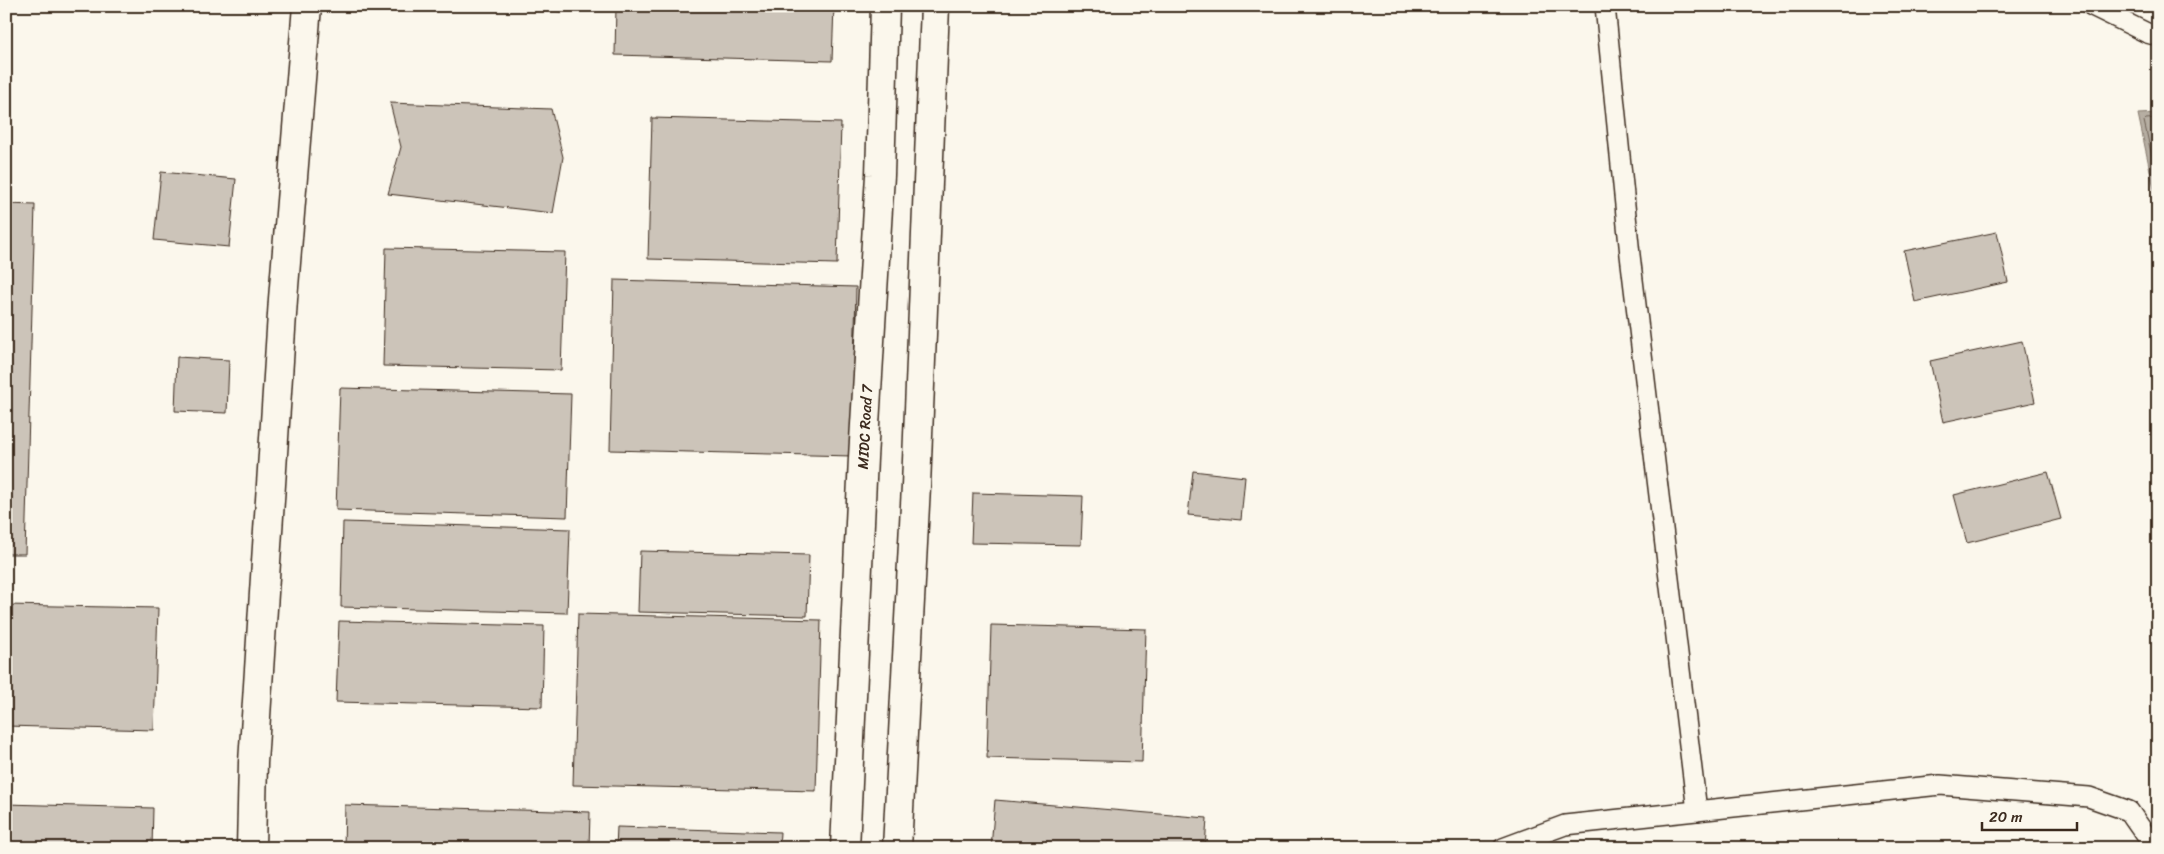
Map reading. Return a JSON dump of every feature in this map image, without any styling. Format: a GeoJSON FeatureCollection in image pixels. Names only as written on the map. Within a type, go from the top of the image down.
{"type":"FeatureCollection","features":[{"type":"Feature","properties":{"kind":"street"},"geometry":{"type":"LineString","coordinates":[[251,848],[255,733],[283,299],[307,6]]}},
{"type":"Feature","properties":{"kind":"street","name":"MIDC Road 7"},"geometry":{"type":"LineString","coordinates":[[845,848],[863,458],[880,175],[885,6]]}},
{"type":"Feature","properties":{"kind":"street"},"geometry":{"type":"LineString","coordinates":[[897,848],[916,486],[934,6]]}},
{"type":"Feature","properties":{"kind":"lane"},"geometry":{"type":"LineString","coordinates":[[1605,6],[1631,265],[1697,811]]}},
{"type":"Feature","properties":{"kind":"lane"},"geometry":{"type":"LineString","coordinates":[[2092,6],[2147,33],[2158,36]]}},
{"type":"Feature","properties":{"kind":"lane"},"geometry":{"type":"LineString","coordinates":[[1503,848],[1565,825],[1940,785],[2089,797],[2129,811],[2150,841],[2152,848]]}},
{"type":"Feature","properties":{"kind":"water"},"geometry":{"type":"Polygon","coordinates":[[[2158,113],[2158,208],[2138,114],[2158,113]]]}},
{"type":"Feature","properties":{"kind":"building"},"geometry":{"type":"Polygon","coordinates":[[[491,6],[562,6],[562,12],[491,6]]]}},
{"type":"Feature","properties":{"kind":"building"},"geometry":{"type":"Polygon","coordinates":[[[616,6],[834,6],[832,61],[615,55],[616,6]]]}},
{"type":"Feature","properties":{"kind":"building"},"geometry":{"type":"Polygon","coordinates":[[[390,103],[551,109],[563,157],[553,213],[388,194],[401,147],[390,103]]]}},
{"type":"Feature","properties":{"kind":"building"},"geometry":{"type":"Polygon","coordinates":[[[652,118],[841,123],[837,264],[648,259],[652,118]]]}},
{"type":"Feature","properties":{"kind":"building"},"geometry":{"type":"Polygon","coordinates":[[[161,172],[236,179],[229,247],[154,240],[161,172]]]}},
{"type":"Feature","properties":{"kind":"building"},"geometry":{"type":"Polygon","coordinates":[[[6,204],[35,205],[25,554],[6,554],[6,204]]]}},
{"type":"Feature","properties":{"kind":"building"},"geometry":{"type":"Polygon","coordinates":[[[1997,232],[2008,282],[1915,302],[1904,251],[1997,232]]]}},
{"type":"Feature","properties":{"kind":"building"},"geometry":{"type":"Polygon","coordinates":[[[386,248],[565,252],[561,370],[383,366],[386,248]]]}},
{"type":"Feature","properties":{"kind":"building"},"geometry":{"type":"Polygon","coordinates":[[[614,280],[856,287],[852,456],[610,450],[614,280]]]}},
{"type":"Feature","properties":{"kind":"building"},"geometry":{"type":"Polygon","coordinates":[[[2022,341],[2035,402],[1943,422],[1930,361],[2022,341]]]}},
{"type":"Feature","properties":{"kind":"building"},"geometry":{"type":"Polygon","coordinates":[[[177,357],[229,360],[227,413],[175,411],[177,357]]]}},
{"type":"Feature","properties":{"kind":"building"},"geometry":{"type":"Polygon","coordinates":[[[340,388],[571,394],[567,517],[336,510],[340,388]]]}},
{"type":"Feature","properties":{"kind":"building"},"geometry":{"type":"Polygon","coordinates":[[[1193,471],[1245,477],[1241,520],[1188,515],[1193,471]]]}},
{"type":"Feature","properties":{"kind":"building"},"geometry":{"type":"Polygon","coordinates":[[[2048,472],[2061,519],[1967,543],[1954,495],[2048,472]]]}},
{"type":"Feature","properties":{"kind":"building"},"geometry":{"type":"Polygon","coordinates":[[[973,493],[1083,496],[1081,545],[971,543],[973,493]]]}},
{"type":"Feature","properties":{"kind":"building"},"geometry":{"type":"Polygon","coordinates":[[[343,522],[570,529],[567,613],[341,607],[343,522]]]}},
{"type":"Feature","properties":{"kind":"building"},"geometry":{"type":"Polygon","coordinates":[[[640,551],[809,555],[807,616],[638,612],[640,551]]]}},
{"type":"Feature","properties":{"kind":"building"},"geometry":{"type":"Polygon","coordinates":[[[6,605],[158,608],[154,730],[6,726],[6,605]]]}},
{"type":"Feature","properties":{"kind":"building"},"geometry":{"type":"Polygon","coordinates":[[[578,614],[821,620],[816,791],[573,785],[578,614]]]}},
{"type":"Feature","properties":{"kind":"building"},"geometry":{"type":"Polygon","coordinates":[[[339,621],[544,626],[542,707],[336,702],[339,621]]]}},
{"type":"Feature","properties":{"kind":"building"},"geometry":{"type":"Polygon","coordinates":[[[991,625],[1146,629],[1142,762],[987,758],[991,625]]]}},
{"type":"Feature","properties":{"kind":"building"},"geometry":{"type":"Polygon","coordinates":[[[995,800],[1207,818],[1205,848],[991,848],[995,800]]]}},
{"type":"Feature","properties":{"kind":"building"},"geometry":{"type":"Polygon","coordinates":[[[6,804],[153,808],[152,848],[6,848],[6,804]]]}},
{"type":"Feature","properties":{"kind":"building"},"geometry":{"type":"Polygon","coordinates":[[[345,805],[590,812],[589,848],[344,848],[345,805]]]}},
{"type":"Feature","properties":{"kind":"building"},"geometry":{"type":"Polygon","coordinates":[[[617,827],[780,832],[779,848],[616,848],[617,827]]]}}]}
